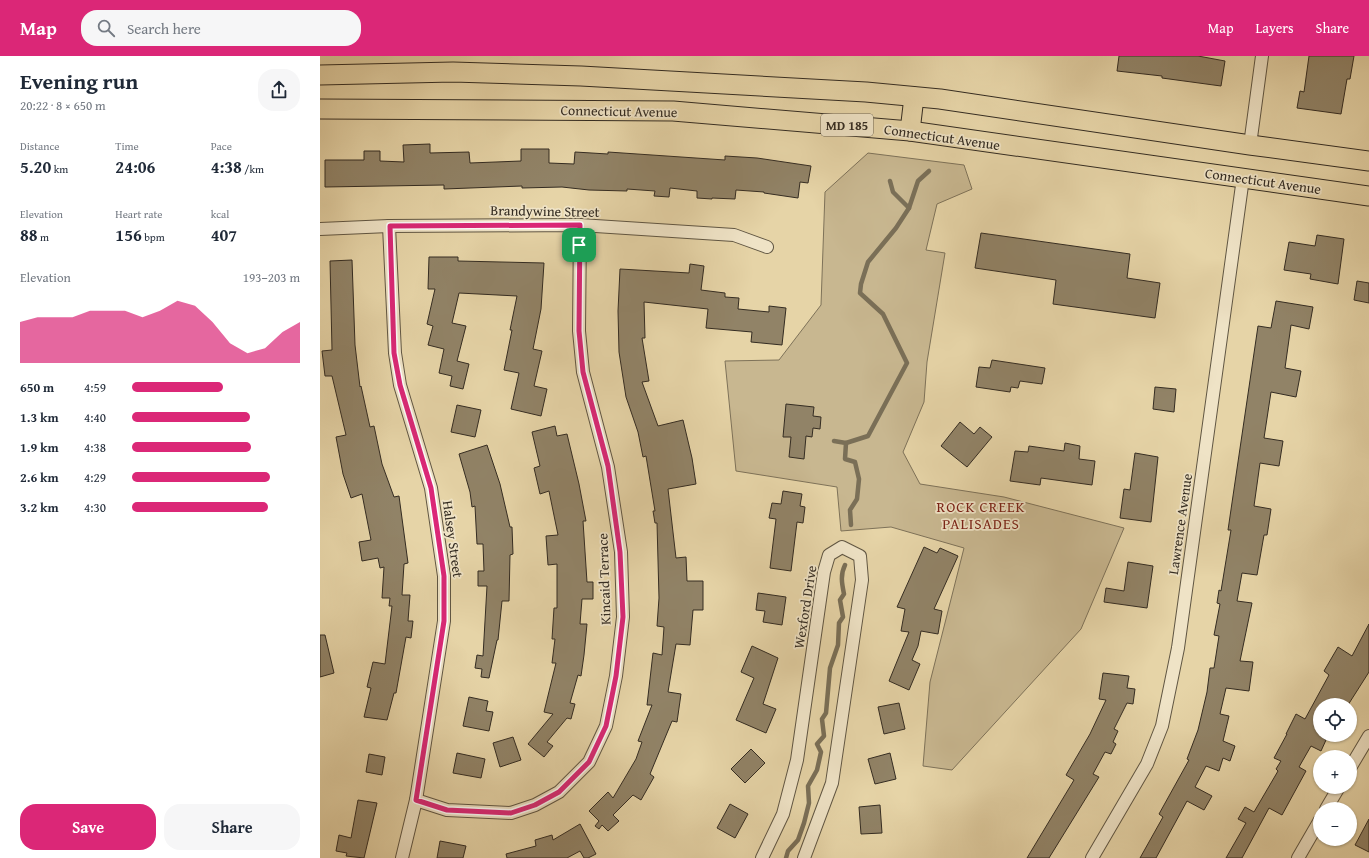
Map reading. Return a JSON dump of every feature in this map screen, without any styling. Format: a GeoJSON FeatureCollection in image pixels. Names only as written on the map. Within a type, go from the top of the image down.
{"type":"FeatureCollection","features":[{"type":"Feature","properties":{"kind":"main road"},"geometry":{"type":"LineString","coordinates":[[320,76],[453,72],[581,76],[866,92],[914,97],[1250,145],[1369,160]]}},
{"type":"Feature","properties":{"kind":"main road"},"geometry":{"type":"LineString","coordinates":[[910,131],[914,97]]}},
{"type":"Feature","properties":{"kind":"main road","name":"Connecticut Avenue"},"geometry":{"type":"LineString","coordinates":[[320,109],[673,111],[910,131],[1369,196]]}},
{"type":"Feature","properties":{"kind":"street"},"geometry":{"type":"LineString","coordinates":[[1250,145],[1262,56]]}},
{"type":"Feature","properties":{"kind":"street","name":"Lawrence Avenue"},"geometry":{"type":"LineString","coordinates":[[1092,858],[1147,764],[1162,726],[1178,648],[1243,178]]}},
{"type":"Feature","properties":{"kind":"street","name":"Brandywine Street"},"geometry":{"type":"LineString","coordinates":[[320,229],[390,226],[580,225],[734,235],[767,247]]}},
{"type":"Feature","properties":{"kind":"street","name":"Kincaid Terrace"},"geometry":{"type":"LineString","coordinates":[[416,800],[447,810],[511,813],[535,805],[559,792],[589,762],[606,726],[616,676],[623,617],[620,552],[608,466],[583,372],[579,331],[580,225]]}},
{"type":"Feature","properties":{"kind":"street","name":"Halsey Street"},"geometry":{"type":"LineString","coordinates":[[390,226],[394,353],[400,385],[431,488],[444,576],[444,621],[416,800],[402,858]]}},
{"type":"Feature","properties":{"kind":"street","name":"Wexford Drive"},"geometry":{"type":"LineString","coordinates":[[762,858],[783,814],[797,760],[824,572],[829,555],[842,547],[860,556],[862,580],[832,783],[804,858]]}},
{"type":"Feature","properties":{"kind":"street"},"geometry":{"type":"LineString","coordinates":[[1357,756],[1369,736]]}},
{"type":"Feature","properties":{"kind":"street"},"geometry":{"type":"LineString","coordinates":[[1298,858],[1313,832]]}},
{"type":"Feature","properties":{"kind":"shaded area"},"geometry":{"type":"Polygon","coordinates":[[[868,153],[964,165],[972,189],[937,204],[926,250],[945,253],[927,362],[924,402],[903,452],[920,484],[1004,497],[1124,528],[1081,629],[952,770],[923,766],[930,682],[964,548],[891,527],[841,531],[837,487],[736,471],[725,361],[779,360],[821,305],[825,192],[868,153]]]}},
{"type":"Feature","properties":{"kind":"building"},"geometry":{"type":"Polygon","coordinates":[[[1119,56],[1198,56],[1225,61],[1221,86],[1162,78],[1162,76],[1117,71],[1119,56]]]}},
{"type":"Feature","properties":{"kind":"building"},"geometry":{"type":"Polygon","coordinates":[[[1309,56],[1354,56],[1350,79],[1347,79],[1341,114],[1297,108],[1300,91],[1304,92],[1309,56]]]}},
{"type":"Feature","properties":{"kind":"building"},"geometry":{"type":"Polygon","coordinates":[[[430,144],[430,153],[469,152],[470,163],[521,161],[521,149],[549,149],[549,163],[574,164],[575,152],[608,154],[608,152],[725,160],[725,156],[757,158],[811,166],[808,183],[800,182],[798,198],[764,192],[736,190],[735,199],[697,198],[697,191],[670,188],[669,197],[654,196],[655,191],[627,189],[627,191],[589,190],[562,187],[522,188],[522,186],[444,189],[444,185],[325,187],[325,160],[364,160],[364,151],[380,151],[380,161],[404,162],[403,145],[430,144]]]}},
{"type":"Feature","properties":{"kind":"building"},"geometry":{"type":"Polygon","coordinates":[[[981,233],[1130,254],[1127,278],[1160,283],[1155,318],[1053,304],[1056,280],[975,268],[981,233]]]}},
{"type":"Feature","properties":{"kind":"building"},"geometry":{"type":"Polygon","coordinates":[[[1317,235],[1344,239],[1338,284],[1310,279],[1311,274],[1284,270],[1289,242],[1315,246],[1317,235]]]}},
{"type":"Feature","properties":{"kind":"building"},"geometry":{"type":"Polygon","coordinates":[[[429,257],[458,257],[458,261],[544,263],[541,309],[533,349],[542,351],[534,386],[547,389],[541,416],[511,409],[519,373],[504,370],[517,296],[459,293],[452,323],[466,326],[457,361],[469,364],[463,389],[450,386],[452,376],[439,373],[444,349],[428,345],[433,326],[427,324],[435,289],[428,289],[429,257]]]}},
{"type":"Feature","properties":{"kind":"building"},"geometry":{"type":"Polygon","coordinates":[[[352,260],[355,345],[360,387],[361,386],[370,427],[374,426],[382,464],[394,497],[399,496],[408,563],[404,564],[402,595],[410,595],[408,621],[413,621],[411,638],[406,637],[396,693],[394,693],[387,720],[364,717],[371,688],[367,687],[373,662],[385,664],[392,606],[389,606],[390,598],[382,598],[384,567],[380,568],[378,558],[362,561],[359,542],[371,540],[362,494],[351,498],[343,474],[336,437],[346,435],[332,376],[325,376],[322,351],[332,350],[330,261],[352,260]]]}},
{"type":"Feature","properties":{"kind":"building"},"geometry":{"type":"Polygon","coordinates":[[[690,264],[704,266],[701,290],[725,293],[725,297],[739,298],[738,309],[769,312],[769,306],[786,308],[782,345],[751,342],[752,332],[706,328],[708,309],[644,302],[645,338],[642,338],[649,381],[642,382],[658,426],[683,420],[692,458],[696,484],[668,489],[676,558],[686,557],[687,581],[703,581],[703,610],[693,610],[690,645],[676,644],[668,692],[681,694],[677,722],[672,721],[650,774],[654,777],[641,800],[633,795],[613,815],[619,821],[608,831],[602,825],[599,829],[595,826],[599,821],[589,811],[608,792],[613,798],[636,759],[642,742],[638,741],[652,705],[647,705],[653,653],[662,655],[664,627],[657,626],[659,598],[657,523],[655,523],[653,511],[655,511],[646,456],[643,457],[638,432],[626,397],[619,352],[618,311],[620,269],[689,273],[690,264]]]}},
{"type":"Feature","properties":{"kind":"building"},"geometry":{"type":"Polygon","coordinates":[[[1357,281],[1369,283],[1369,303],[1354,300],[1357,281]]]}},
{"type":"Feature","properties":{"kind":"building"},"geometry":{"type":"Polygon","coordinates":[[[1276,301],[1313,307],[1309,329],[1291,325],[1285,368],[1301,371],[1296,397],[1271,392],[1264,438],[1283,441],[1279,466],[1260,463],[1254,506],[1271,509],[1267,535],[1264,535],[1257,575],[1242,573],[1237,601],[1252,603],[1240,661],[1253,662],[1249,691],[1226,688],[1220,714],[1229,716],[1223,741],[1235,746],[1230,761],[1223,758],[1219,771],[1206,766],[1195,787],[1212,796],[1204,810],[1187,801],[1156,858],[1140,858],[1163,817],[1159,814],[1189,760],[1187,759],[1198,730],[1207,692],[1210,668],[1214,668],[1219,636],[1214,635],[1220,604],[1217,603],[1219,590],[1221,591],[1231,530],[1228,530],[1258,326],[1271,328],[1276,301]]]}},
{"type":"Feature","properties":{"kind":"building"},"geometry":{"type":"Polygon","coordinates":[[[992,360],[1045,368],[1042,384],[1020,381],[1018,388],[1011,387],[1010,392],[976,387],[979,367],[990,368],[992,360]]]}},
{"type":"Feature","properties":{"kind":"building"},"geometry":{"type":"Polygon","coordinates":[[[1155,387],[1176,389],[1174,412],[1153,409],[1155,387]]]}},
{"type":"Feature","properties":{"kind":"building"},"geometry":{"type":"Polygon","coordinates":[[[786,404],[814,407],[813,416],[821,417],[820,429],[813,428],[812,437],[806,436],[804,459],[789,457],[791,437],[783,437],[786,404]]]}},
{"type":"Feature","properties":{"kind":"building"},"geometry":{"type":"Polygon","coordinates":[[[457,405],[481,410],[475,437],[451,432],[457,405]]]}},
{"type":"Feature","properties":{"kind":"building"},"geometry":{"type":"Polygon","coordinates":[[[960,422],[974,434],[980,427],[992,437],[967,467],[941,446],[960,422]]]}},
{"type":"Feature","properties":{"kind":"building"},"geometry":{"type":"Polygon","coordinates":[[[555,426],[557,436],[567,434],[579,484],[586,521],[583,521],[587,582],[593,582],[593,599],[582,599],[580,624],[587,624],[581,676],[578,675],[570,703],[575,704],[571,719],[567,718],[547,742],[553,746],[544,757],[528,744],[553,714],[544,712],[556,663],[552,663],[555,639],[552,639],[554,608],[557,608],[557,564],[548,565],[546,536],[558,535],[549,491],[540,494],[534,468],[540,466],[532,432],[555,426]]]}},
{"type":"Feature","properties":{"kind":"building"},"geometry":{"type":"Polygon","coordinates":[[[1065,443],[1080,446],[1079,459],[1095,461],[1092,485],[1041,478],[1040,485],[1010,481],[1015,451],[1028,452],[1029,446],[1064,451],[1065,443]]]}},
{"type":"Feature","properties":{"kind":"building"},"geometry":{"type":"Polygon","coordinates":[[[487,445],[500,484],[510,527],[512,527],[513,554],[510,555],[509,601],[502,601],[498,640],[489,678],[481,677],[482,669],[475,668],[477,655],[483,656],[487,586],[478,586],[478,571],[484,571],[483,544],[477,544],[475,506],[472,507],[470,492],[459,454],[487,445]]]}},
{"type":"Feature","properties":{"kind":"building"},"geometry":{"type":"Polygon","coordinates":[[[1135,453],[1158,457],[1151,522],[1120,518],[1124,489],[1130,490],[1135,453]]]}},
{"type":"Feature","properties":{"kind":"building"},"geometry":{"type":"Polygon","coordinates":[[[783,491],[802,494],[800,506],[805,507],[803,523],[797,522],[791,571],[770,568],[776,519],[769,518],[772,503],[781,504],[783,491]]]}},
{"type":"Feature","properties":{"kind":"building"},"geometry":{"type":"Polygon","coordinates":[[[924,547],[937,553],[940,548],[958,556],[934,609],[942,611],[938,634],[921,631],[918,646],[912,660],[920,664],[909,690],[889,681],[909,632],[901,631],[905,609],[897,607],[924,547]]]}},
{"type":"Feature","properties":{"kind":"building"},"geometry":{"type":"Polygon","coordinates":[[[1128,562],[1153,566],[1147,608],[1104,602],[1106,588],[1124,591],[1128,562]]]}},
{"type":"Feature","properties":{"kind":"building"},"geometry":{"type":"Polygon","coordinates":[[[758,593],[786,597],[782,625],[763,622],[765,611],[756,610],[758,593]]]}},
{"type":"Feature","properties":{"kind":"building"},"geometry":{"type":"Polygon","coordinates":[[[1369,624],[1369,672],[1352,698],[1316,698],[1329,675],[1324,671],[1338,647],[1352,656],[1369,624]]]}},
{"type":"Feature","properties":{"kind":"building"},"geometry":{"type":"Polygon","coordinates":[[[320,635],[325,635],[334,673],[320,677],[320,635]]]}},
{"type":"Feature","properties":{"kind":"building"},"geometry":{"type":"Polygon","coordinates":[[[752,646],[778,658],[763,704],[776,709],[766,733],[736,720],[754,678],[741,672],[752,646]]]}},
{"type":"Feature","properties":{"kind":"building"},"geometry":{"type":"Polygon","coordinates":[[[1103,673],[1129,676],[1127,688],[1135,689],[1133,704],[1127,703],[1114,729],[1118,731],[1113,742],[1116,744],[1111,754],[1105,752],[1093,774],[1099,777],[1049,858],[1027,858],[1074,780],[1066,775],[1090,734],[1106,700],[1099,699],[1103,673]]]}},
{"type":"Feature","properties":{"kind":"building"},"geometry":{"type":"Polygon","coordinates":[[[469,697],[488,701],[486,711],[493,712],[489,731],[463,726],[469,697]]]}},
{"type":"Feature","properties":{"kind":"building"},"geometry":{"type":"Polygon","coordinates":[[[899,703],[905,729],[884,734],[878,707],[899,703]]]}},
{"type":"Feature","properties":{"kind":"building"},"geometry":{"type":"Polygon","coordinates":[[[1313,704],[1313,742],[1325,742],[1321,750],[1311,746],[1299,767],[1306,771],[1282,815],[1269,808],[1242,858],[1226,858],[1246,823],[1238,819],[1245,807],[1254,812],[1278,771],[1276,769],[1281,761],[1274,758],[1296,714],[1305,719],[1313,704]]]}},
{"type":"Feature","properties":{"kind":"building"},"geometry":{"type":"Polygon","coordinates":[[[513,737],[521,760],[500,767],[493,743],[513,737]]]}},
{"type":"Feature","properties":{"kind":"building"},"geometry":{"type":"Polygon","coordinates":[[[751,749],[765,763],[745,783],[731,769],[751,749]]]}},
{"type":"Feature","properties":{"kind":"building"},"geometry":{"type":"Polygon","coordinates":[[[457,753],[485,759],[481,778],[453,773],[457,753]]]}},
{"type":"Feature","properties":{"kind":"building"},"geometry":{"type":"Polygon","coordinates":[[[890,753],[896,779],[875,784],[868,759],[890,753]]]}},
{"type":"Feature","properties":{"kind":"building"},"geometry":{"type":"Polygon","coordinates":[[[369,754],[385,757],[382,775],[366,772],[369,754]]]}},
{"type":"Feature","properties":{"kind":"building"},"geometry":{"type":"Polygon","coordinates":[[[358,800],[377,803],[364,858],[346,856],[347,853],[336,851],[339,835],[351,838],[358,800]]]}},
{"type":"Feature","properties":{"kind":"building"},"geometry":{"type":"Polygon","coordinates":[[[730,804],[748,814],[735,838],[717,828],[730,804]]]}},
{"type":"Feature","properties":{"kind":"building"},"geometry":{"type":"Polygon","coordinates":[[[880,805],[882,833],[861,834],[859,807],[880,805]]]}},
{"type":"Feature","properties":{"kind":"building"},"geometry":{"type":"Polygon","coordinates":[[[1369,819],[1369,852],[1357,846],[1357,841],[1369,819]]]}},
{"type":"Feature","properties":{"kind":"building"},"geometry":{"type":"Polygon","coordinates":[[[580,824],[596,854],[588,858],[584,858],[580,851],[567,858],[507,858],[506,854],[536,846],[535,840],[552,835],[553,840],[580,824]]]}},
{"type":"Feature","properties":{"kind":"building"},"geometry":{"type":"Polygon","coordinates":[[[440,841],[466,846],[463,858],[437,858],[440,841]]]}},
{"type":"Feature","properties":{"kind":"waterway"},"geometry":{"type":"LineString","coordinates":[[909,208],[918,181],[929,171]]}},
{"type":"Feature","properties":{"kind":"waterway"},"geometry":{"type":"LineString","coordinates":[[846,443],[868,436],[907,363],[883,314],[860,293],[861,284],[868,262],[896,228],[909,208],[893,192],[890,181]]}},
{"type":"Feature","properties":{"kind":"waterway"},"geometry":{"type":"LineString","coordinates":[[834,441],[846,443],[845,459],[855,462],[859,479],[857,499],[850,510],[851,525]]}},
{"type":"Feature","properties":{"kind":"waterway"},"geometry":{"type":"LineString","coordinates":[[786,858],[788,851],[798,840],[804,823],[809,803],[808,786],[817,770],[821,752],[817,744],[824,736],[822,719],[826,713],[830,668],[838,645],[839,623],[843,617],[840,600],[844,594],[842,576],[845,565]]}},
{"type":"Feature","properties":{"kind":"district","name":"ROCK CREEK PALISADES"},"geometry":{"type":"Point","coordinates":[981,514]}},
{"type":"Feature","properties":{"kind":"route"},"geometry":{"type":"LineString","coordinates":[[580,225],[579,245],[579,331],[583,372],[608,466],[620,552],[623,617],[616,676],[606,726],[589,762],[559,792],[535,805],[511,813],[447,810],[416,800],[444,621],[444,576],[431,488],[400,385],[394,353],[390,226],[580,225]]}}]}
